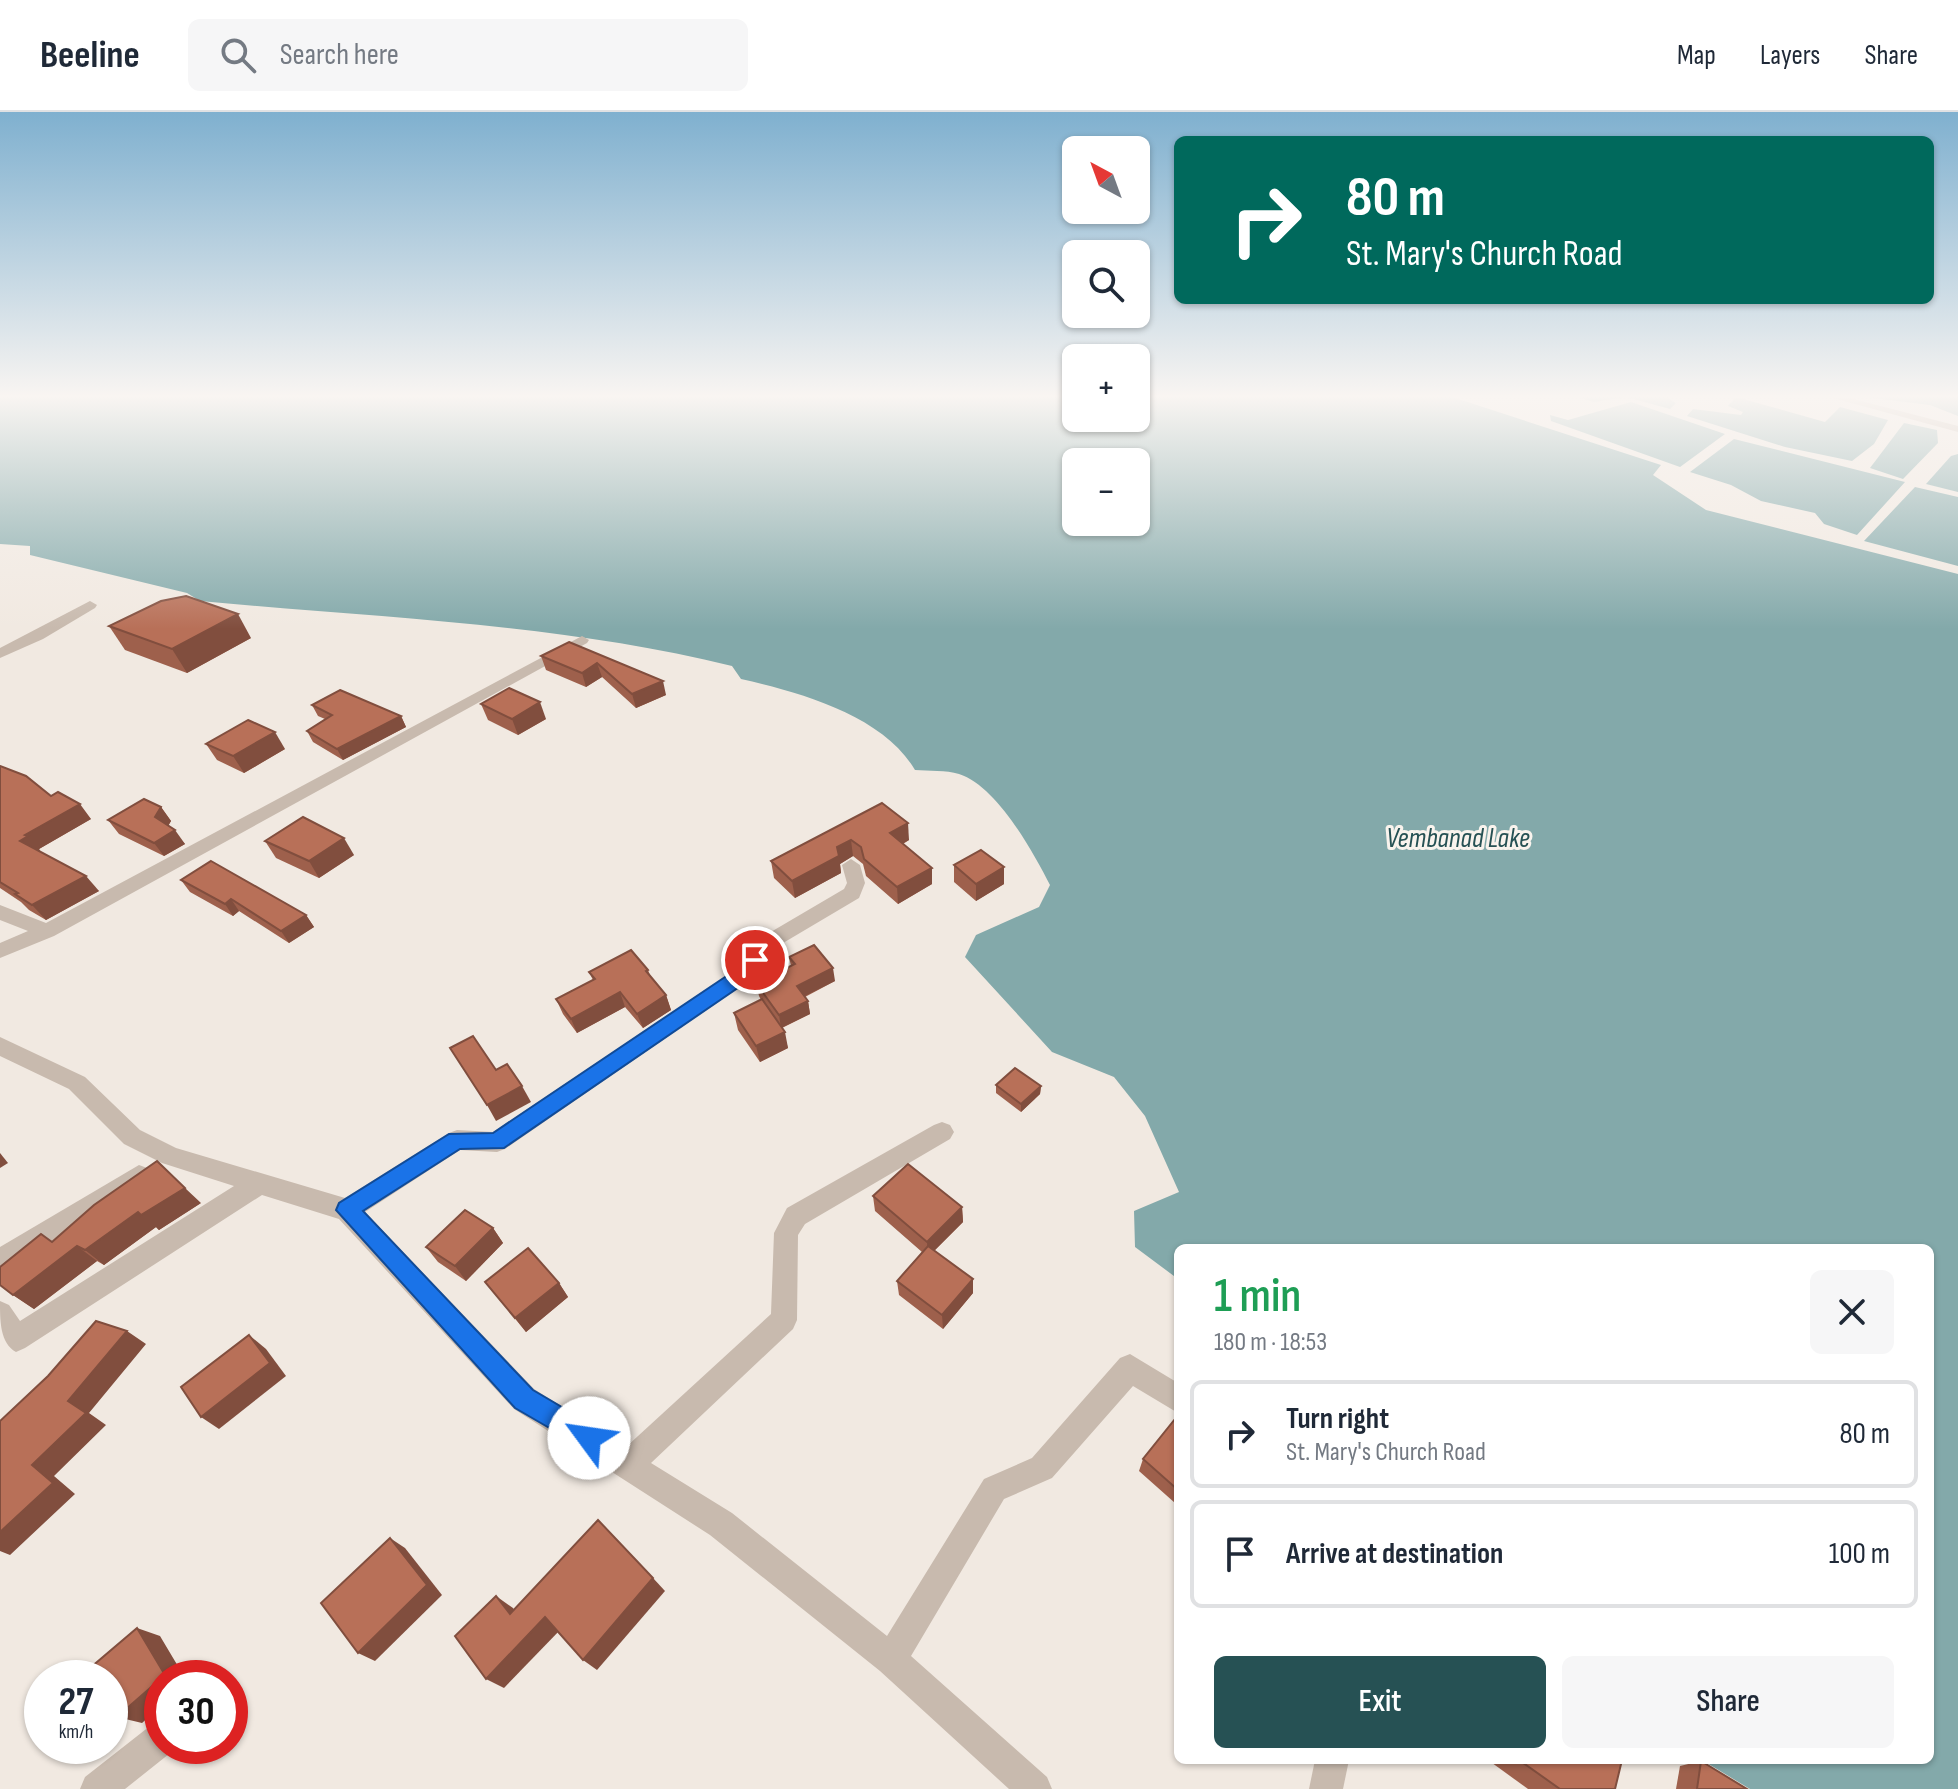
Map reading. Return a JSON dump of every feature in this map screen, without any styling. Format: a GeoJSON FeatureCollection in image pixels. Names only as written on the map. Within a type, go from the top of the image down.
{"type":"FeatureCollection","features":[{"type":"Feature","properties":{"kind":"street"},"geometry":{"type":"LineString","coordinates":[[0,654],[90,605]]}},
{"type":"Feature","properties":{"kind":"street"},"geometry":{"type":"LineString","coordinates":[[0,951],[47,931],[582,640]]}},
{"type":"Feature","properties":{"kind":"street"},"geometry":{"type":"LineString","coordinates":[[347,1210],[457,1140],[497,1142],[738,978],[771,941],[852,893],[856,883],[851,865]]}},
{"type":"Feature","properties":{"kind":"street"},"geometry":{"type":"LineString","coordinates":[[0,912],[47,931]]}},
{"type":"Feature","properties":{"kind":"street"},"geometry":{"type":"LineString","coordinates":[[0,1046],[77,1083],[132,1137],[170,1156],[347,1210],[524,1399],[630,1463],[721,1524],[891,1660],[1035,1789]]}},
{"type":"Feature","properties":{"kind":"street"},"geometry":{"type":"LineString","coordinates":[[630,1463],[784,1320],[786,1233],[796,1216],[942,1132]]}},
{"type":"Feature","properties":{"kind":"street"},"geometry":{"type":"LineString","coordinates":[[0,1261],[170,1156]]}},
{"type":"Feature","properties":{"kind":"street"},"geometry":{"type":"LineString","coordinates":[[0,1314],[16,1339],[261,1182]]}},
{"type":"Feature","properties":{"kind":"street"},"geometry":{"type":"LineString","coordinates":[[891,1660],[994,1489],[1042,1468],[1130,1368],[1174,1396]]}},
{"type":"Feature","properties":{"kind":"street"},"geometry":{"type":"LineString","coordinates":[[97,1789],[144,1752]]}},
{"type":"Feature","properties":{"kind":"street"},"geometry":{"type":"LineString","coordinates":[[1326,1789],[1331,1764]]}},
{"type":"Feature","properties":{"kind":"water","name":"Vembanad Lake"},"geometry":{"type":"Polygon","coordinates":[[[0,472],[1062,472],[1062,536],[1150,536],[1150,472],[1655,472],[1653,475],[1706,510],[1958,574],[1958,1789],[1750,1789],[1709,1764],[1934,1764],[1934,1244],[1174,1244],[1174,1276],[1135,1247],[1134,1211],[1179,1192],[1145,1116],[1114,1077],[1052,1052],[965,957],[976,935],[1039,907],[1050,885],[1012,822],[987,792],[973,781],[954,773],[915,770],[901,751],[861,720],[813,699],[741,679],[732,666],[600,640],[534,631],[200,601],[187,593],[30,555],[30,546],[0,544],[0,472]]]}},
{"type":"Feature","properties":{"kind":"water"},"geometry":{"type":"Polygon","coordinates":[[[1691,472],[1866,472],[1905,482],[1857,535],[1824,524],[1815,513],[1761,501],[1731,485],[1691,472]]]}},
{"type":"Feature","properties":{"kind":"water"},"geometry":{"type":"Polygon","coordinates":[[[1883,472],[1910,472],[1903,479],[1883,472]]]}},
{"type":"Feature","properties":{"kind":"water"},"geometry":{"type":"Polygon","coordinates":[[[1936,472],[1958,472],[1958,492],[1926,484],[1936,472]]]}},
{"type":"Feature","properties":{"kind":"water"},"geometry":{"type":"Polygon","coordinates":[[[1915,487],[1958,497],[1958,566],[1864,541],[1915,487]]]}},
{"type":"Feature","properties":{"kind":"building"},"geometry":{"type":"Polygon","coordinates":[[[186,596],[238,614],[172,649],[109,626],[161,601],[186,596]]]}},
{"type":"Feature","properties":{"kind":"building"},"geometry":{"type":"Polygon","coordinates":[[[569,642],[663,681],[632,694],[597,663],[582,673],[541,656],[569,642]]]}},
{"type":"Feature","properties":{"kind":"building"},"geometry":{"type":"Polygon","coordinates":[[[509,688],[540,702],[512,719],[481,704],[509,688]]]}},
{"type":"Feature","properties":{"kind":"building"},"geometry":{"type":"Polygon","coordinates":[[[340,690],[401,716],[337,749],[307,731],[332,715],[312,705],[340,690]]]}},
{"type":"Feature","properties":{"kind":"building"},"geometry":{"type":"Polygon","coordinates":[[[248,720],[275,732],[233,756],[206,744],[248,720]]]}},
{"type":"Feature","properties":{"kind":"building"},"geometry":{"type":"Polygon","coordinates":[[[0,766],[26,776],[51,796],[58,792],[80,804],[25,835],[28,836],[20,841],[86,876],[32,905],[0,882],[0,766]]]}},
{"type":"Feature","properties":{"kind":"building"},"geometry":{"type":"Polygon","coordinates":[[[144,799],[161,807],[155,817],[175,830],[154,843],[108,820],[144,799]]]}},
{"type":"Feature","properties":{"kind":"building"},"geometry":{"type":"Polygon","coordinates":[[[882,803],[908,823],[890,833],[932,868],[897,887],[864,859],[861,847],[851,840],[837,847],[839,856],[792,881],[771,861],[882,803]]]}},
{"type":"Feature","properties":{"kind":"building"},"geometry":{"type":"Polygon","coordinates":[[[303,817],[344,838],[309,861],[265,841],[303,817]]]}},
{"type":"Feature","properties":{"kind":"building"},"geometry":{"type":"Polygon","coordinates":[[[981,850],[1004,867],[976,884],[954,865],[981,850]]]}},
{"type":"Feature","properties":{"kind":"building"},"geometry":{"type":"Polygon","coordinates":[[[211,861],[306,915],[281,931],[231,899],[225,904],[181,880],[211,861]]]}},
{"type":"Feature","properties":{"kind":"building"},"geometry":{"type":"Polygon","coordinates":[[[814,945],[833,968],[797,986],[808,1001],[779,1015],[756,983],[795,964],[789,957],[814,945]]]}},
{"type":"Feature","properties":{"kind":"building"},"geometry":{"type":"Polygon","coordinates":[[[631,950],[666,995],[637,1014],[620,992],[571,1019],[556,999],[595,979],[589,972],[631,950]]]}},
{"type":"Feature","properties":{"kind":"building"},"geometry":{"type":"Polygon","coordinates":[[[762,999],[785,1032],[756,1046],[734,1013],[762,999]]]}},
{"type":"Feature","properties":{"kind":"building"},"geometry":{"type":"Polygon","coordinates":[[[473,1036],[496,1070],[507,1064],[522,1086],[487,1105],[450,1048],[473,1036]]]}},
{"type":"Feature","properties":{"kind":"building"},"geometry":{"type":"Polygon","coordinates":[[[1015,1068],[1041,1086],[1021,1104],[996,1085],[1015,1068]]]}},
{"type":"Feature","properties":{"kind":"building"},"geometry":{"type":"Polygon","coordinates":[[[157,1161],[185,1188],[141,1215],[138,1212],[85,1250],[77,1246],[13,1295],[0,1285],[0,1267],[41,1234],[52,1242],[94,1205],[157,1161]]]}},
{"type":"Feature","properties":{"kind":"building"},"geometry":{"type":"Polygon","coordinates":[[[908,1164],[962,1207],[927,1242],[873,1196],[908,1164]]]}},
{"type":"Feature","properties":{"kind":"building"},"geometry":{"type":"Polygon","coordinates":[[[465,1210],[493,1228],[455,1266],[426,1247],[465,1210]]]}},
{"type":"Feature","properties":{"kind":"building"},"geometry":{"type":"Polygon","coordinates":[[[928,1246],[973,1279],[942,1315],[897,1281],[928,1246]]]}},
{"type":"Feature","properties":{"kind":"building"},"geometry":{"type":"Polygon","coordinates":[[[528,1248],[559,1283],[515,1318],[485,1282],[528,1248]]]}},
{"type":"Feature","properties":{"kind":"building"},"geometry":{"type":"Polygon","coordinates":[[[96,1321],[127,1331],[68,1401],[86,1413],[32,1465],[53,1483],[0,1532],[0,1421],[48,1376],[96,1321]]]}},
{"type":"Feature","properties":{"kind":"building"},"geometry":{"type":"Polygon","coordinates":[[[249,1335],[270,1363],[201,1417],[181,1387],[249,1335]]]}},
{"type":"Feature","properties":{"kind":"building"},"geometry":{"type":"Polygon","coordinates":[[[1174,1420],[1174,1486],[1143,1459],[1174,1420]]]}},
{"type":"Feature","properties":{"kind":"building"},"geometry":{"type":"Polygon","coordinates":[[[598,1520],[653,1578],[583,1660],[545,1617],[486,1679],[455,1636],[496,1596],[510,1614],[598,1520]]]}},
{"type":"Feature","properties":{"kind":"building"},"geometry":{"type":"Polygon","coordinates":[[[390,1538],[427,1585],[358,1653],[321,1603],[390,1538]]]}},
{"type":"Feature","properties":{"kind":"building"},"geometry":{"type":"Polygon","coordinates":[[[137,1628],[156,1660],[144,1660],[144,1693],[128,1707],[128,1660],[99,1660],[137,1628]]]}},
{"type":"Feature","properties":{"kind":"building"},"geometry":{"type":"Polygon","coordinates":[[[1525,1764],[1621,1764],[1615,1789],[1560,1789],[1525,1764]]]}},
{"type":"Feature","properties":{"kind":"building"},"geometry":{"type":"Polygon","coordinates":[[[1701,1764],[1706,1764],[1747,1789],[1697,1789],[1701,1764]]]}},
{"type":"Feature","properties":{"kind":"route"},"geometry":{"type":"LineString","coordinates":[[589,1438],[524,1399],[347,1210],[457,1140],[497,1142],[738,978],[755,960]]}}]}
